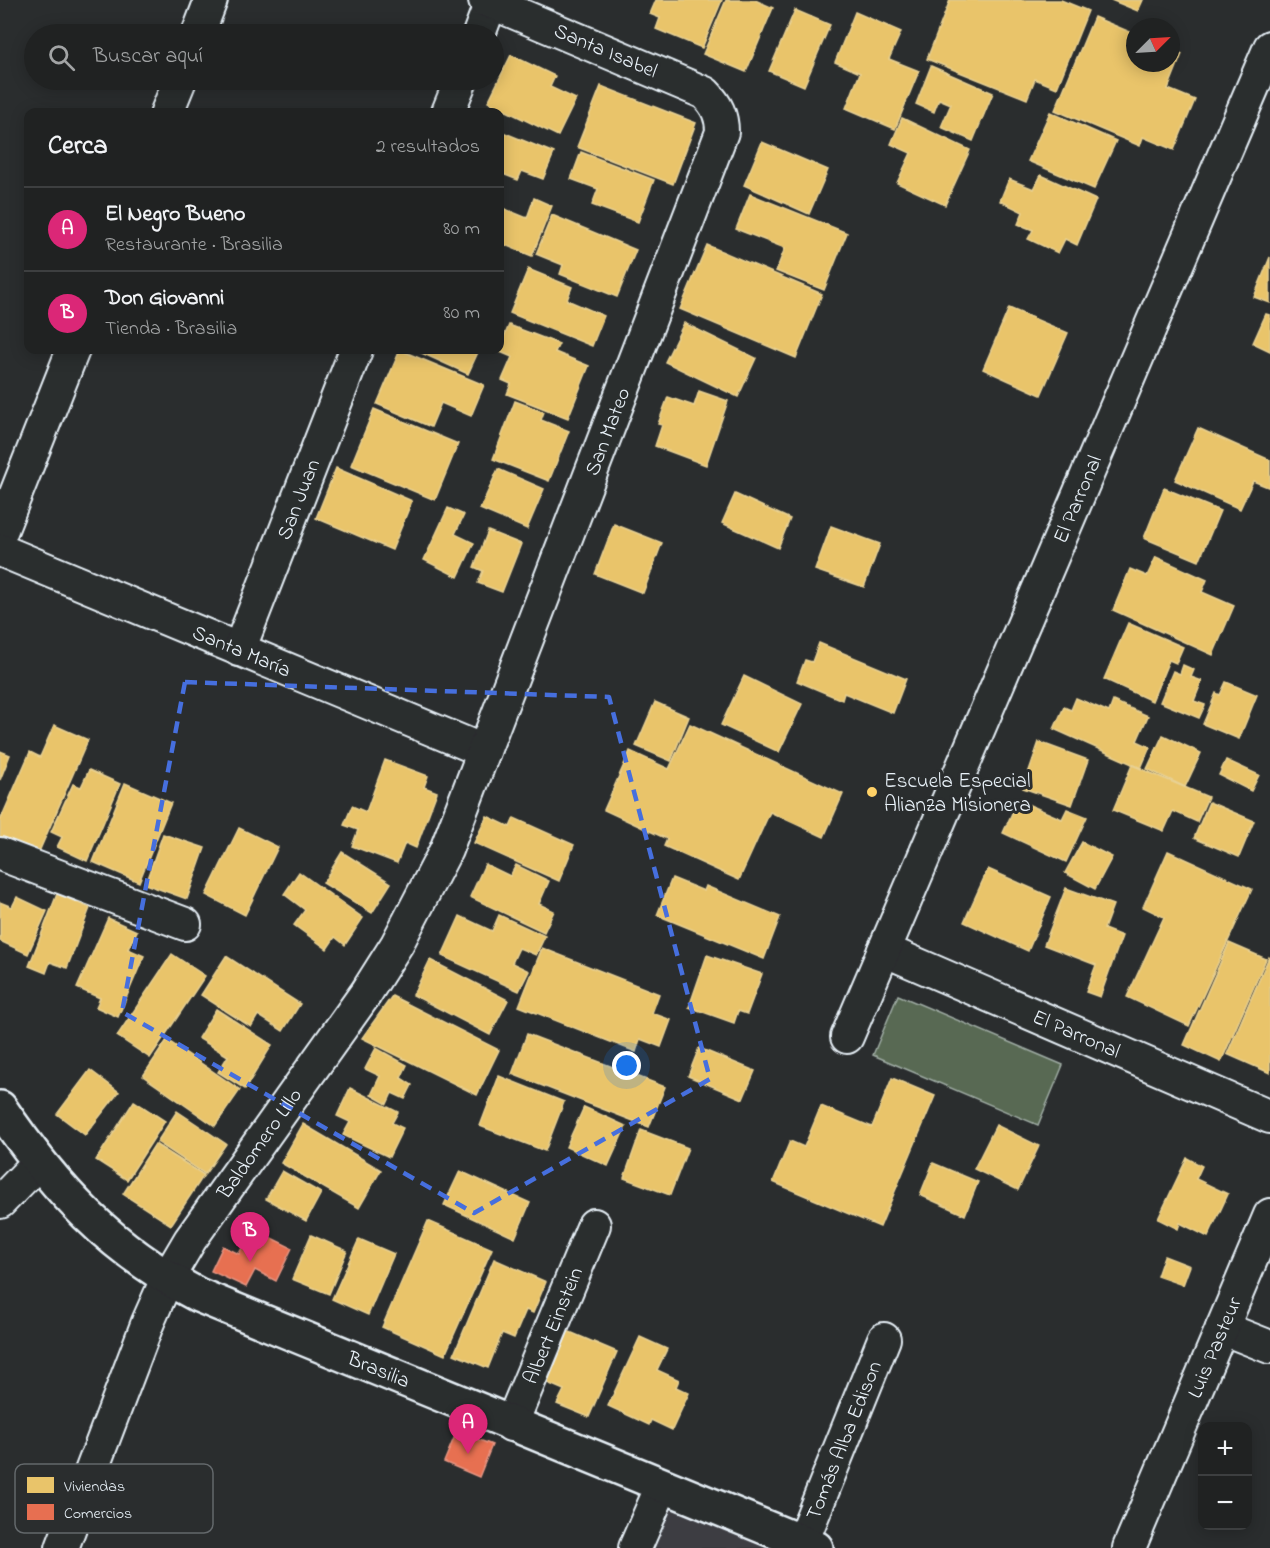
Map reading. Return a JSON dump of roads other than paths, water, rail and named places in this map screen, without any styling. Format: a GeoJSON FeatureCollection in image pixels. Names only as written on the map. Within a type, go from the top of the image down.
{"type":"FeatureCollection","features":[{"type":"Feature","properties":{"kind":"street"},"geometry":{"type":"LineString","coordinates":[[202,24],[211,0]]}},
{"type":"Feature","properties":{"kind":"street"},"geometry":{"type":"LineString","coordinates":[[482,24],[488,1]]}},
{"type":"Feature","properties":{"kind":"street","name":"Santa Isabel"},"geometry":{"type":"LineString","coordinates":[[488,1],[695,88],[705,93],[719,110]]}},
{"type":"Feature","properties":{"kind":"street","name":"El Parronal"},"geometry":{"type":"LineString","coordinates":[[847,1037],[1270,47]]}},
{"type":"Feature","properties":{"kind":"street"},"geometry":{"type":"LineString","coordinates":[[169,108],[176,90]]}},
{"type":"Feature","properties":{"kind":"street"},"geometry":{"type":"LineString","coordinates":[[450,108],[457,90]]}},
{"type":"Feature","properties":{"kind":"street","name":"San Mateo"},"geometry":{"type":"LineString","coordinates":[[483,751],[719,143],[722,132],[719,110]]}},
{"type":"Feature","properties":{"kind":"street"},"geometry":{"type":"LineString","coordinates":[[0,534],[71,354]]}},
{"type":"Feature","properties":{"kind":"street","name":"San Juan"},"geometry":{"type":"LineString","coordinates":[[239,650],[354,354]]}},
{"type":"Feature","properties":{"kind":"street","name":"Santa María"},"geometry":{"type":"LineString","coordinates":[[0,550],[483,751]]}},
{"type":"Feature","properties":{"kind":"street","name":"Baldomero Lillo"},"geometry":{"type":"LineString","coordinates":[[94,1464],[148,1322],[167,1279],[190,1240],[366,993],[397,944],[446,850],[483,751]]}},
{"type":"Feature","properties":{"kind":"street"},"geometry":{"type":"LineString","coordinates":[[0,854],[185,924]]}},
{"type":"Feature","properties":{"kind":"street","name":"El Parronal"},"geometry":{"type":"LineString","coordinates":[[884,950],[1270,1117]]}},
{"type":"Feature","properties":{"kind":"street","name":"Brasilia"},"geometry":{"type":"LineString","coordinates":[[0,1108],[62,1190],[113,1240],[167,1279],[198,1295],[511,1425],[809,1545]]}},
{"type":"Feature","properties":{"kind":"street"},"geometry":{"type":"LineString","coordinates":[[0,1202],[39,1162]]}},
{"type":"Feature","properties":{"kind":"street","name":"Luis Pasteur"},"geometry":{"type":"LineString","coordinates":[[1129,1548],[1270,1215]]}},
{"type":"Feature","properties":{"kind":"street","name":"Albert Einstein"},"geometry":{"type":"LineString","coordinates":[[511,1425],[594,1225]]}},
{"type":"Feature","properties":{"kind":"street"},"geometry":{"type":"LineString","coordinates":[[1222,1328],[1270,1347]]}},
{"type":"Feature","properties":{"kind":"street","name":"Tomás Alba Edison"},"geometry":{"type":"LineString","coordinates":[[809,1545],[884,1340]]}},
{"type":"Feature","properties":{"kind":"street"},"geometry":{"type":"LineString","coordinates":[[635,1548],[662,1486]]}},
{"type":"Feature","properties":{"kind":"street","name":"Baldomero Lillo"},"geometry":{"type":"LineString","coordinates":[[62,1548],[68,1533]]}},
{"type":"Feature","properties":{"kind":"place","name":"Escuela Especial Alianza Misionera"},"geometry":{"type":"Point","coordinates":[872,792]}},
{"type":"Feature","properties":{"kind":"place","name":"Don Giovanni"},"geometry":{"type":"Point","coordinates":[250,1262]}},
{"type":"Feature","properties":{"kind":"place","name":"El Negro Bueno"},"geometry":{"type":"Point","coordinates":[468,1454]}}]}
